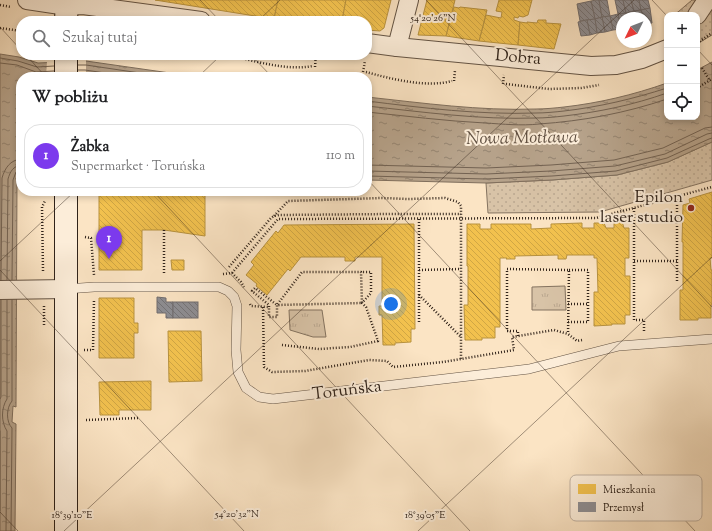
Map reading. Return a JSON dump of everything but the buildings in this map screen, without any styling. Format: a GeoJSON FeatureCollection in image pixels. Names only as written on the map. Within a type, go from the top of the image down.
{"type":"FeatureCollection","features":[{"type":"Feature","properties":{"kind":"street"},"geometry":{"type":"LineString","coordinates":[[27,0],[67,9],[83,5],[164,16]]}},
{"type":"Feature","properties":{"kind":"street"},"geometry":{"type":"LineString","coordinates":[[397,47],[409,0]]}},
{"type":"Feature","properties":{"kind":"street"},"geometry":{"type":"LineString","coordinates":[[699,12],[707,0]]}},
{"type":"Feature","properties":{"kind":"street","name":"Dobra"},"geometry":{"type":"LineString","coordinates":[[372,44],[591,66],[635,61],[664,50]]}},
{"type":"Feature","properties":{"kind":"street"},"geometry":{"type":"LineString","coordinates":[[66,60],[66,72]]}},
{"type":"Feature","properties":{"kind":"street"},"geometry":{"type":"LineString","coordinates":[[66,196],[66,531]]}},
{"type":"Feature","properties":{"kind":"street"},"geometry":{"type":"LineString","coordinates":[[0,290],[66,289]]}},
{"type":"Feature","properties":{"kind":"lane","name":"Toruńska"},"geometry":{"type":"LineString","coordinates":[[66,289],[218,287],[228,291],[234,297],[237,306],[236,350],[238,372],[246,388],[259,397],[273,399],[529,369],[619,346],[712,339]]}},
{"type":"Feature","properties":{"kind":"path"},"geometry":{"type":"LineString","coordinates":[[0,28],[16,30]]}},
{"type":"Feature","properties":{"kind":"path"},"geometry":{"type":"LineString","coordinates":[[700,40],[712,33]]}},
{"type":"Feature","properties":{"kind":"path"},"geometry":{"type":"LineString","coordinates":[[251,60],[279,66],[302,68],[314,67],[315,60]]}},
{"type":"Feature","properties":{"kind":"path"},"geometry":{"type":"LineString","coordinates":[[365,72],[366,60]]}},
{"type":"Feature","properties":{"kind":"path"},"geometry":{"type":"LineString","coordinates":[[700,86],[711,80],[702,68]]}},
{"type":"Feature","properties":{"kind":"path"},"geometry":{"type":"LineString","coordinates":[[372,74],[409,82],[444,83],[452,81]]}},
{"type":"Feature","properties":{"kind":"path"},"geometry":{"type":"LineString","coordinates":[[232,273],[278,220],[596,218],[712,187]]}},
{"type":"Feature","properties":{"kind":"path"},"geometry":{"type":"LineString","coordinates":[[677,196],[677,281]]}},
{"type":"Feature","properties":{"kind":"path"},"geometry":{"type":"LineString","coordinates":[[229,267],[288,201],[382,198],[445,198],[458,202],[461,206],[461,359]]}},
{"type":"Feature","properties":{"kind":"path"},"geometry":{"type":"LineString","coordinates":[[634,208],[634,320],[644,320],[645,332],[637,332]]}},
{"type":"Feature","properties":{"kind":"path"},"geometry":{"type":"LineString","coordinates":[[274,216],[461,214]]}},
{"type":"Feature","properties":{"kind":"path"},"geometry":{"type":"LineString","coordinates":[[419,219],[419,324]]}},
{"type":"Feature","properties":{"kind":"path"},"geometry":{"type":"LineString","coordinates":[[164,230],[164,274]]}},
{"type":"Feature","properties":{"kind":"path"},"geometry":{"type":"LineString","coordinates":[[634,261],[677,261]]}},
{"type":"Feature","properties":{"kind":"path"},"geometry":{"type":"LineString","coordinates":[[419,270],[461,269]]}},
{"type":"Feature","properties":{"kind":"path"},"geometry":{"type":"LineString","coordinates":[[518,336],[518,331],[507,331],[507,269],[588,270],[588,322],[568,322]]}},
{"type":"Feature","properties":{"kind":"path"},"geometry":{"type":"LineString","coordinates":[[568,334],[569,270]]}},
{"type":"Feature","properties":{"kind":"path"},"geometry":{"type":"LineString","coordinates":[[83,357],[83,350],[93,350],[94,271]]}},
{"type":"Feature","properties":{"kind":"path"},"geometry":{"type":"LineString","coordinates":[[361,272],[302,272],[277,305],[277,317],[269,317],[269,304],[252,291],[255,288],[277,305],[362,303],[371,293],[371,272],[361,272]]}},
{"type":"Feature","properties":{"kind":"path"},"geometry":{"type":"LineString","coordinates":[[282,345],[319,349],[350,347],[378,341],[366,307],[362,303],[361,272]]}},
{"type":"Feature","properties":{"kind":"path"},"geometry":{"type":"LineString","coordinates":[[419,295],[461,337]]}},
{"type":"Feature","properties":{"kind":"path"},"geometry":{"type":"LineString","coordinates":[[568,304],[588,304]]}},
{"type":"Feature","properties":{"kind":"path"},"geometry":{"type":"LineString","coordinates":[[263,307],[264,367],[272,372],[305,370],[369,360],[387,361],[393,367],[444,362],[514,350],[512,337],[554,330],[568,334],[577,341],[584,340]]}},
{"type":"Feature","properties":{"kind":"path"},"geometry":{"type":"LineString","coordinates":[[83,420],[138,418]]}},
{"type":"Feature","properties":{"kind":"green space"},"geometry":{"type":"Polygon","coordinates":[[[692,0],[698,0],[690,12],[678,12],[692,0]]]}},
{"type":"Feature","properties":{"kind":"green space"},"geometry":{"type":"Polygon","coordinates":[[[712,4],[712,35],[700,42],[700,22],[712,4]]]}},
{"type":"Feature","properties":{"kind":"green space"},"geometry":{"type":"Polygon","coordinates":[[[712,142],[712,180],[600,212],[488,213],[486,183],[617,175],[668,162],[712,142]]]}},
{"type":"Feature","properties":{"kind":"green space"},"geometry":{"type":"Polygon","coordinates":[[[565,286],[566,310],[532,310],[532,287],[565,286]]]}},
{"type":"Feature","properties":{"kind":"green space"},"geometry":{"type":"Polygon","coordinates":[[[289,310],[322,310],[326,337],[313,337],[290,330],[289,310]]]}},
{"type":"Feature","properties":{"kind":"water"},"geometry":{"type":"Polygon","coordinates":[[[0,54],[16,57],[16,60],[28,60],[38,63],[86,61],[163,72],[16,72],[16,407],[13,406],[12,422],[16,424],[15,531],[0,531],[0,54]]]}},
{"type":"Feature","properties":{"kind":"water","name":"Nowa Motława"},"geometry":{"type":"Polygon","coordinates":[[[712,62],[712,142],[668,162],[617,175],[486,183],[372,180],[372,98],[473,108],[543,109],[603,101],[664,84],[664,120],[700,120],[700,68],[712,62]]]}},
{"type":"Feature","properties":{"kind":"pier"},"geometry":{"type":"Polygon","coordinates":[[[86,60],[86,72],[46,72],[47,61],[86,60]]]}},
{"type":"Feature","properties":{"kind":"place","name":"Epilon laser studio"},"geometry":{"type":"Point","coordinates":[691,208]}},
{"type":"Feature","properties":{"kind":"place","name":"Żabka"},"geometry":{"type":"Point","coordinates":[109,259]}}]}
